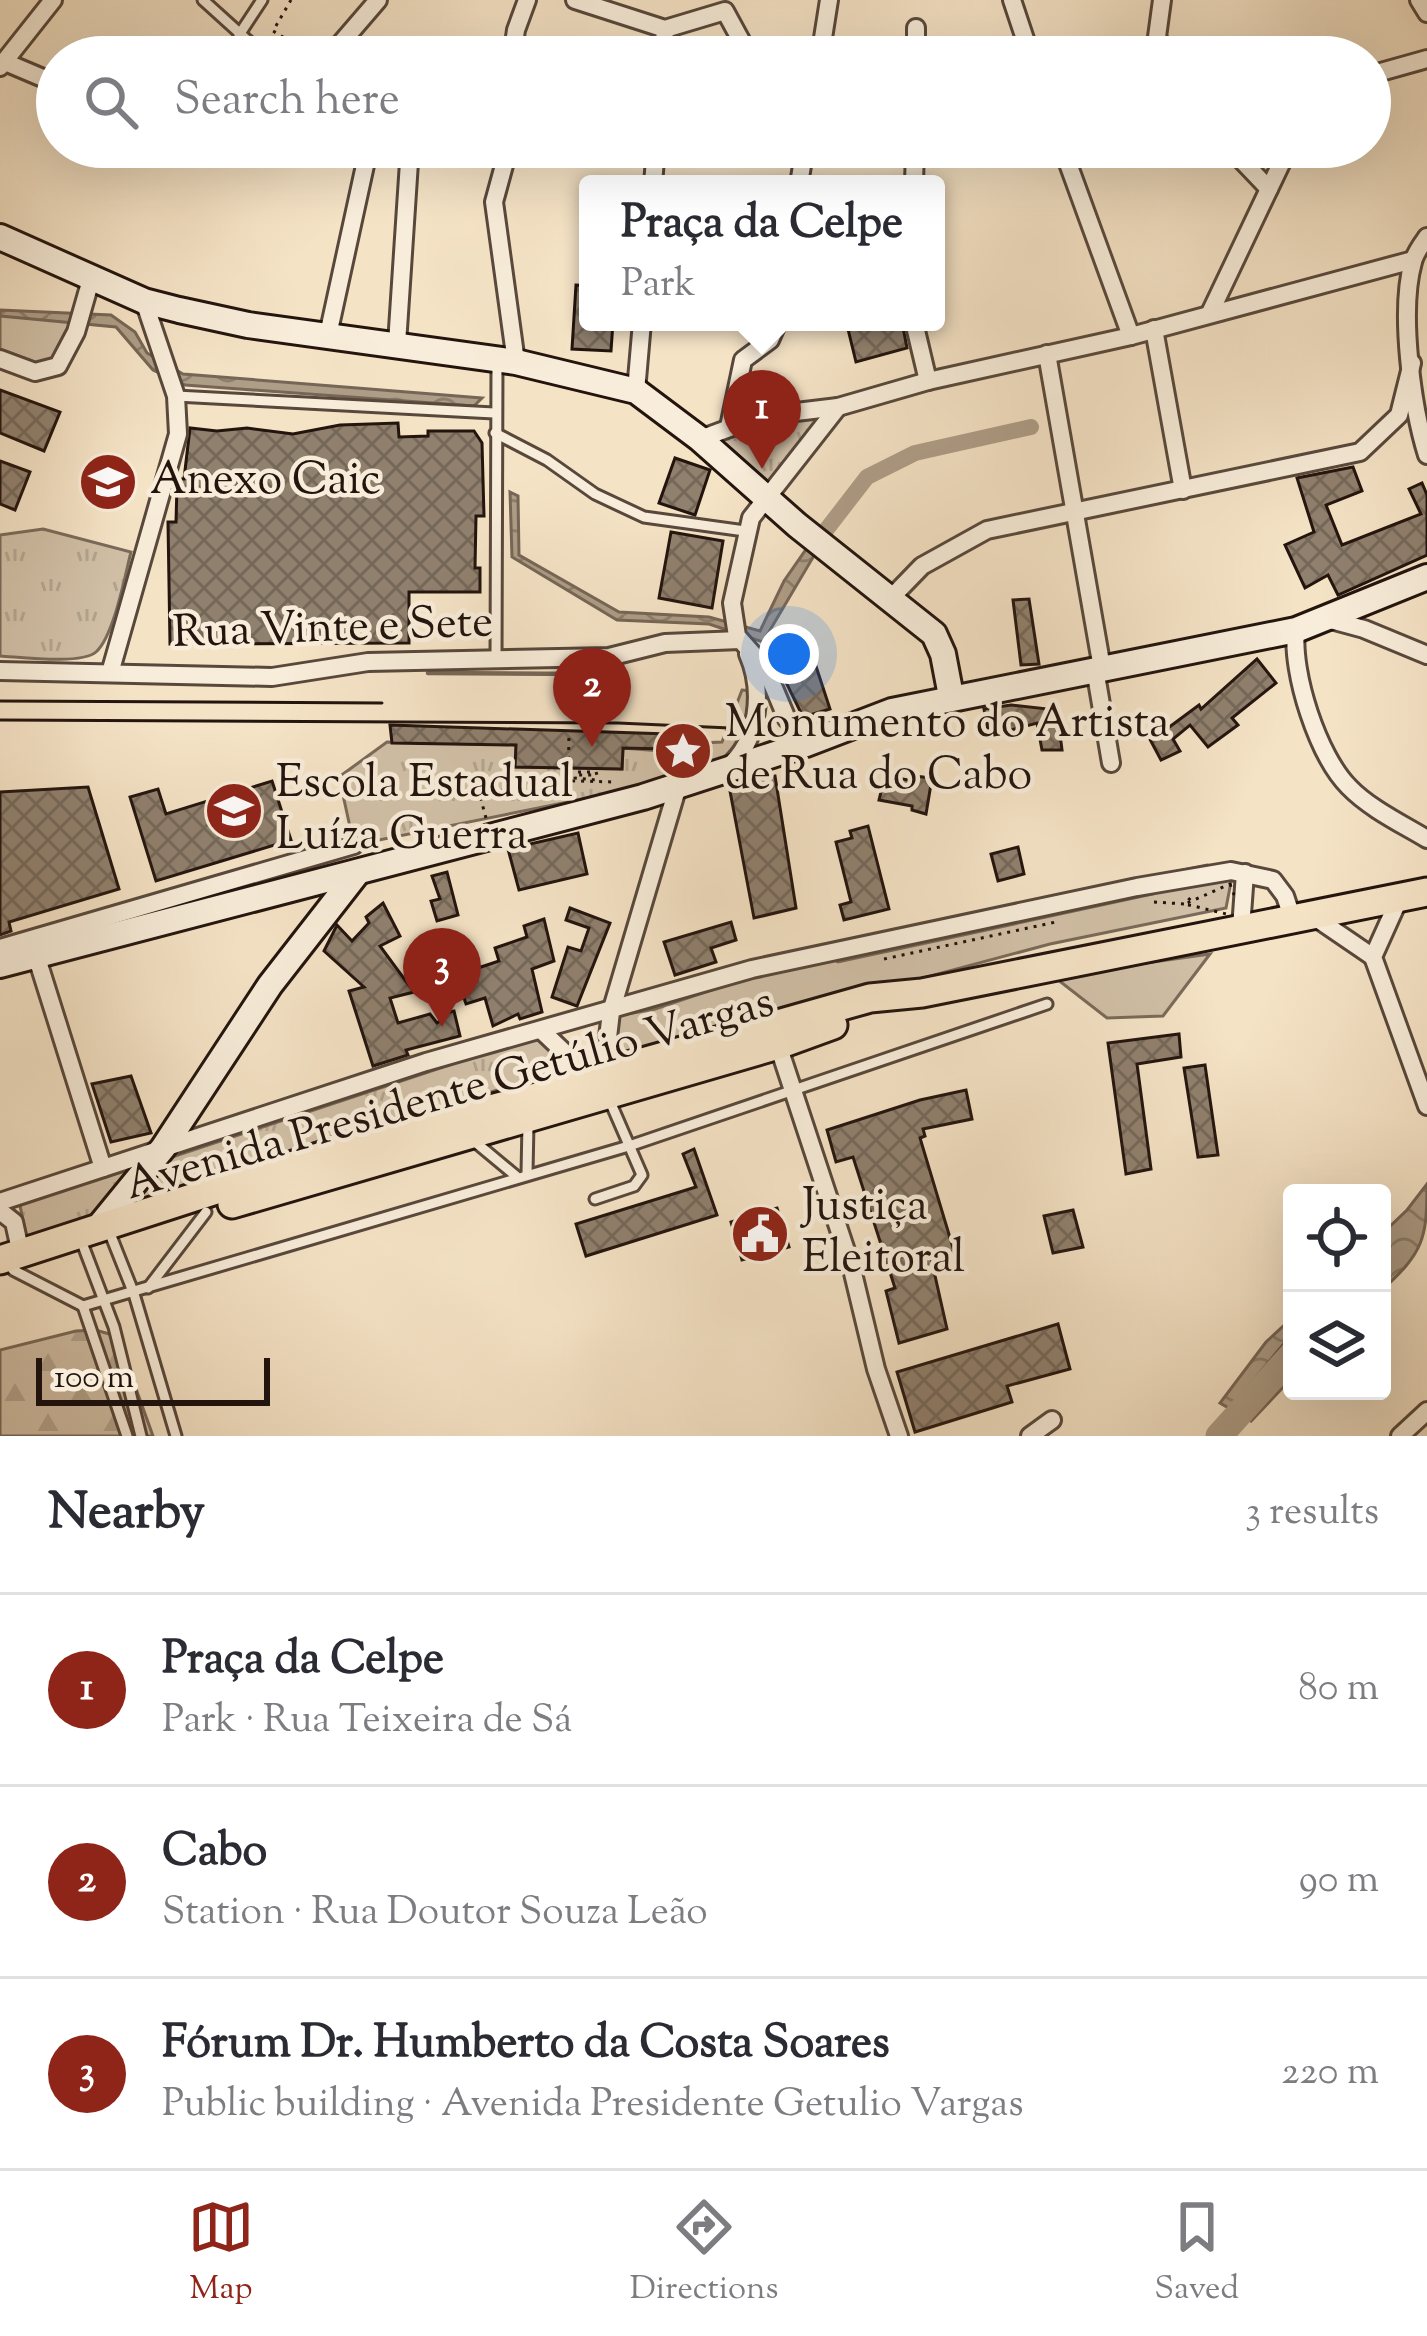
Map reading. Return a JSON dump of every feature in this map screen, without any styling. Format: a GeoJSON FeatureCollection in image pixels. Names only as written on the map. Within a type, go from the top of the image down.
{"type":"FeatureCollection","features":[{"type":"Feature","properties":{"kind":"main road","name":"Avenida Presidente Getúlio Vargas"},"geometry":{"type":"LineString","coordinates":[[9,1265],[374,1139],[561,1100],[870,998],[922,993],[1242,923],[1413,894]]}},
{"type":"Feature","properties":{"kind":"main road","name":"Avenida Presidente Getúlio Vargas"},"geometry":{"type":"LineString","coordinates":[[601,1086],[778,1045],[922,993]]}},
{"type":"Feature","properties":{"kind":"main road","name":"Avenida Presidente Getúlio Vargas"},"geometry":{"type":"LineString","coordinates":[[100,1236],[206,1212],[528,1119],[561,1100]]}},
{"type":"Feature","properties":{"kind":"street"},"geometry":{"type":"LineString","coordinates":[[36,77],[2,64],[53,0]]}},
{"type":"Feature","properties":{"kind":"street"},"geometry":{"type":"LineString","coordinates":[[347,36],[378,0]]}},
{"type":"Feature","properties":{"kind":"street"},"geometry":{"type":"LineString","coordinates":[[518,36],[527,0]]}},
{"type":"Feature","properties":{"kind":"street"},"geometry":{"type":"LineString","coordinates":[[575,0],[665,29],[725,10],[739,36]]}},
{"type":"Feature","properties":{"kind":"street"},"geometry":{"type":"LineString","coordinates":[[823,36],[829,0]]}},
{"type":"Feature","properties":{"kind":"street"},"geometry":{"type":"LineString","coordinates":[[1012,0],[1024,36]]}},
{"type":"Feature","properties":{"kind":"street"},"geometry":{"type":"LineString","coordinates":[[1157,36],[1162,0]]}},
{"type":"Feature","properties":{"kind":"street"},"geometry":{"type":"LineString","coordinates":[[1419,0],[1427,13]]}},
{"type":"Feature","properties":{"kind":"street"},"geometry":{"type":"LineString","coordinates":[[916,28],[916,36]]}},
{"type":"Feature","properties":{"kind":"street"},"geometry":{"type":"LineString","coordinates":[[664,36],[665,29]]}},
{"type":"Feature","properties":{"kind":"street"},"geometry":{"type":"LineString","coordinates":[[1391,69],[1427,58]]}},
{"type":"Feature","properties":{"kind":"street"},"geometry":{"type":"LineString","coordinates":[[328,335],[364,168]]}},
{"type":"Feature","properties":{"kind":"street"},"geometry":{"type":"LineString","coordinates":[[397,344],[409,168]]}},
{"type":"Feature","properties":{"kind":"street"},"geometry":{"type":"LineString","coordinates":[[503,168],[494,202],[507,361]]}},
{"type":"Feature","properties":{"kind":"street"},"geometry":{"type":"LineString","coordinates":[[1070,168],[1131,336]]}},
{"type":"Feature","properties":{"kind":"street"},"geometry":{"type":"LineString","coordinates":[[1248,168],[1268,189]]}},
{"type":"Feature","properties":{"kind":"street"},"geometry":{"type":"LineString","coordinates":[[1210,313],[1278,168]]}},
{"type":"Feature","properties":{"kind":"street"},"geometry":{"type":"LineString","coordinates":[[0,237],[144,301],[179,310],[248,326],[507,361],[636,391],[700,439],[940,644],[950,696]]}},
{"type":"Feature","properties":{"kind":"street"},"geometry":{"type":"LineString","coordinates":[[1427,237],[1408,304],[1427,455]]}},
{"type":"Feature","properties":{"kind":"street"},"geometry":{"type":"LineString","coordinates":[[700,439],[777,413],[838,407],[928,381],[1420,263]]}},
{"type":"Feature","properties":{"kind":"street"},"geometry":{"type":"LineString","coordinates":[[0,359],[35,372],[50,370],[64,359],[92,276]]}},
{"type":"Feature","properties":{"kind":"street"},"geometry":{"type":"LineString","coordinates":[[110,673],[176,447],[179,420],[158,334],[144,301]]}},
{"type":"Feature","properties":{"kind":"street"},"geometry":{"type":"LineString","coordinates":[[158,334],[168,317],[179,310]]}},
{"type":"Feature","properties":{"kind":"street"},"geometry":{"type":"LineString","coordinates":[[1154,329],[1183,490]]}},
{"type":"Feature","properties":{"kind":"street"},"geometry":{"type":"LineString","coordinates":[[636,391],[641,331]]}},
{"type":"Feature","properties":{"kind":"street"},"geometry":{"type":"LineString","coordinates":[[729,427],[743,360],[770,340],[774,331]]}},
{"type":"Feature","properties":{"kind":"street"},"geometry":{"type":"LineString","coordinates":[[916,331],[928,381]]}},
{"type":"Feature","properties":{"kind":"street"},"geometry":{"type":"LineString","coordinates":[[1046,354],[1075,510],[1111,763]]}},
{"type":"Feature","properties":{"kind":"street"},"geometry":{"type":"LineString","coordinates":[[890,599],[922,566],[987,530],[1360,452],[1380,437],[1404,406],[1412,363]]}},
{"type":"Feature","properties":{"kind":"street"},"geometry":{"type":"LineString","coordinates":[[724,772],[743,750],[758,702],[758,685],[732,603],[746,531],[838,407]]}},
{"type":"Feature","properties":{"kind":"street"},"geometry":{"type":"LineString","coordinates":[[0,965],[358,872],[678,779],[724,772],[892,710],[1295,630],[1427,577]]}},
{"type":"Feature","properties":{"kind":"street"},"geometry":{"type":"LineString","coordinates":[[1327,619],[1427,655]]}},
{"type":"Feature","properties":{"kind":"street"},"geometry":{"type":"LineString","coordinates":[[1295,630],[1299,672],[1331,764],[1352,792],[1427,838]]}},
{"type":"Feature","properties":{"kind":"street","name":"Rua Vinte e Sete"},"geometry":{"type":"LineString","coordinates":[[0,670],[272,677],[368,662],[608,657],[665,643],[742,644]]}},
{"type":"Feature","properties":{"kind":"street"},"geometry":{"type":"LineString","coordinates":[[742,644],[766,669],[791,725],[816,734],[834,733]]}},
{"type":"Feature","properties":{"kind":"street"},"geometry":{"type":"LineString","coordinates":[[601,1086],[611,1012],[678,779]]}},
{"type":"Feature","properties":{"kind":"street"},"geometry":{"type":"LineString","coordinates":[[0,948],[354,845]]}},
{"type":"Feature","properties":{"kind":"street"},"geometry":{"type":"LineString","coordinates":[[9,1265],[14,1222],[0,1207],[103,1168],[426,1062],[752,969],[978,918],[1231,871],[1237,879],[1242,923]]}},
{"type":"Feature","properties":{"kind":"street"},"geometry":{"type":"LineString","coordinates":[[100,1236],[164,1148],[270,985],[358,872]]}},
{"type":"Feature","properties":{"kind":"street"},"geometry":{"type":"LineString","coordinates":[[1237,879],[1273,880],[1301,916],[1373,957],[1427,1106]]}},
{"type":"Feature","properties":{"kind":"street"},"geometry":{"type":"LineString","coordinates":[[1373,957],[1413,894]]}},
{"type":"Feature","properties":{"kind":"street"},"geometry":{"type":"LineString","coordinates":[[36,956],[103,1168]]}},
{"type":"Feature","properties":{"kind":"street"},"geometry":{"type":"LineString","coordinates":[[541,1030],[564,1052],[561,1100]]}},
{"type":"Feature","properties":{"kind":"street"},"geometry":{"type":"LineString","coordinates":[[778,1045],[852,1269],[876,1369],[899,1436]]}},
{"type":"Feature","properties":{"kind":"street"},"geometry":{"type":"LineString","coordinates":[[1400,1436],[1427,1411]]}},
{"type":"Feature","properties":{"kind":"street"},"geometry":{"type":"LineString","coordinates":[[1030,1436],[1052,1420]]}},
{"type":"Feature","properties":{"kind":"lane"},"geometry":{"type":"LineString","coordinates":[[203,0],[225,16],[239,35],[262,0]]}},
{"type":"Feature","properties":{"kind":"lane"},"geometry":{"type":"LineString","coordinates":[[496,659],[494,413],[507,361]]}},
{"type":"Feature","properties":{"kind":"lane"},"geometry":{"type":"LineString","coordinates":[[176,396],[494,413]]}},
{"type":"Feature","properties":{"kind":"lane"},"geometry":{"type":"LineString","coordinates":[[495,434],[547,460],[595,494],[644,517],[746,531]]}},
{"type":"Feature","properties":{"kind":"lane"},"geometry":{"type":"LineString","coordinates":[[83,1306],[632,1145],[1047,1004]]}},
{"type":"Feature","properties":{"kind":"lane"},"geometry":{"type":"LineString","coordinates":[[595,1199],[641,1180],[632,1145],[601,1086]]}},
{"type":"Feature","properties":{"kind":"lane"},"geometry":{"type":"LineString","coordinates":[[522,1174],[528,1119]]}},
{"type":"Feature","properties":{"kind":"lane"},"geometry":{"type":"LineString","coordinates":[[466,1135],[522,1174]]}},
{"type":"Feature","properties":{"kind":"lane"},"geometry":{"type":"LineString","coordinates":[[148,1288],[206,1212]]}},
{"type":"Feature","properties":{"kind":"lane"},"geometry":{"type":"LineString","coordinates":[[100,1236],[134,1294],[176,1436]]}},
{"type":"Feature","properties":{"kind":"lane"},"geometry":{"type":"LineString","coordinates":[[100,1236],[104,1300],[134,1396],[141,1436]]}},
{"type":"Feature","properties":{"kind":"lane"},"geometry":{"type":"LineString","coordinates":[[9,1265],[83,1306],[127,1436]]}},
{"type":"Feature","properties":{"kind":"path"},"geometry":{"type":"LineString","coordinates":[[281,36],[273,31],[291,0]]}},
{"type":"Feature","properties":{"kind":"path"},"geometry":{"type":"LineString","coordinates":[[569,731],[569,781]]}},
{"type":"Feature","properties":{"kind":"path"},"geometry":{"type":"LineString","coordinates":[[678,733],[678,779]]}},
{"type":"Feature","properties":{"kind":"path"},"geometry":{"type":"LineString","coordinates":[[569,772],[596,772],[596,776],[575,775],[596,782]]}},
{"type":"Feature","properties":{"kind":"path"},"geometry":{"type":"LineString","coordinates":[[491,834],[480,796],[541,781],[626,782]]}},
{"type":"Feature","properties":{"kind":"path"},"geometry":{"type":"LineString","coordinates":[[1220,880],[1237,879]]}},
{"type":"Feature","properties":{"kind":"path"},"geometry":{"type":"LineString","coordinates":[[1185,904],[1237,879]]}},
{"type":"Feature","properties":{"kind":"path"},"geometry":{"type":"LineString","coordinates":[[1147,902],[1185,904],[1242,923],[1237,879]]}},
{"type":"Feature","properties":{"kind":"path"},"geometry":{"type":"LineString","coordinates":[[1185,904],[1200,886]]}},
{"type":"Feature","properties":{"kind":"path"},"geometry":{"type":"LineString","coordinates":[[880,960],[1053,923]]}},
{"type":"Feature","properties":{"kind":"green space"},"geometry":{"type":"Polygon","coordinates":[[[0,313],[70,320],[73,328],[51,362],[43,365],[0,349],[0,313]]]}},
{"type":"Feature","properties":{"kind":"green space"},"geometry":{"type":"Polygon","coordinates":[[[838,407],[767,500],[700,439],[757,417],[838,407]]]}},
{"type":"Feature","properties":{"kind":"green space"},"geometry":{"type":"Polygon","coordinates":[[[43,529],[131,552],[108,633],[88,656],[0,656],[0,535],[43,529]]]}},
{"type":"Feature","properties":{"kind":"green space"},"geometry":{"type":"Polygon","coordinates":[[[742,690],[752,691],[746,721],[733,748],[718,762],[613,793],[354,845],[339,777],[387,742],[516,745],[516,767],[622,769],[623,748],[673,752],[678,751],[678,744],[722,742],[742,690]]]}},
{"type":"Feature","properties":{"kind":"green space"},"geometry":{"type":"Polygon","coordinates":[[[1207,865],[1220,869],[1231,882],[1226,908],[1050,944],[624,1058],[613,1038],[616,1016],[655,1009],[821,953],[838,962],[1153,894],[1168,873],[1207,865]]]}},
{"type":"Feature","properties":{"kind":"green space"},"geometry":{"type":"Polygon","coordinates":[[[1210,954],[1163,1016],[1107,1018],[1053,976],[1210,954]]]}},
{"type":"Feature","properties":{"kind":"green space"},"geometry":{"type":"Polygon","coordinates":[[[537,1036],[555,1054],[549,1073],[124,1212],[163,1160],[537,1036]]]}},
{"type":"Feature","properties":{"kind":"green space"},"geometry":{"type":"Polygon","coordinates":[[[127,1169],[103,1212],[28,1243],[19,1201],[127,1169]]]}},
{"type":"Feature","properties":{"kind":"green space"},"geometry":{"type":"Polygon","coordinates":[[[95,1330],[117,1336],[153,1436],[0,1436],[0,1350],[95,1330]]]}},
{"type":"Feature","properties":{"kind":"water"},"geometry":{"type":"Polygon","coordinates":[[[0,310],[111,315],[135,332],[147,353],[183,374],[482,398],[474,406],[185,385],[153,370],[116,327],[0,316],[0,310]]]}},
{"type":"Feature","properties":{"kind":"water"},"geometry":{"type":"Polygon","coordinates":[[[510,492],[518,496],[519,555],[619,612],[709,617],[760,631],[784,581],[807,548],[815,554],[763,642],[709,624],[617,620],[512,557],[510,492]]]}},
{"type":"Feature","properties":{"kind":"water"},"geometry":{"type":"Polygon","coordinates":[[[1427,1184],[1420,1243],[1391,1281],[1391,1225],[1427,1184]]]}},
{"type":"Feature","properties":{"kind":"water"},"geometry":{"type":"Polygon","coordinates":[[[1283,1326],[1283,1387],[1251,1421],[1220,1403],[1283,1326]]]}},
{"type":"Feature","properties":{"kind":"building"},"geometry":{"type":"Polygon","coordinates":[[[579,285],[579,331],[612,331],[611,351],[572,349],[579,285]]]}},
{"type":"Feature","properties":{"kind":"building"},"geometry":{"type":"Polygon","coordinates":[[[848,331],[904,331],[907,348],[856,362],[848,331]]]}},
{"type":"Feature","properties":{"kind":"building"},"geometry":{"type":"Polygon","coordinates":[[[0,390],[60,412],[44,451],[0,433],[0,390]]]}},
{"type":"Feature","properties":{"kind":"building"},"geometry":{"type":"Polygon","coordinates":[[[398,423],[399,437],[428,436],[428,431],[474,431],[482,443],[484,516],[476,516],[475,568],[480,568],[480,592],[409,592],[409,643],[170,644],[168,522],[176,522],[177,485],[184,479],[190,428],[293,434],[340,425],[398,423]]]}},
{"type":"Feature","properties":{"kind":"building"},"geometry":{"type":"Polygon","coordinates":[[[675,458],[710,470],[695,515],[659,503],[675,458]]]}},
{"type":"Feature","properties":{"kind":"building"},"geometry":{"type":"Polygon","coordinates":[[[0,461],[30,472],[15,510],[0,504],[0,461]]]}},
{"type":"Feature","properties":{"kind":"building"},"geometry":{"type":"Polygon","coordinates":[[[1353,467],[1362,491],[1326,505],[1342,545],[1421,514],[1409,489],[1422,483],[1427,495],[1427,555],[1338,595],[1328,575],[1305,588],[1285,545],[1314,532],[1297,478],[1353,467]]]}},
{"type":"Feature","properties":{"kind":"building"},"geometry":{"type":"Polygon","coordinates":[[[671,532],[723,541],[712,608],[659,598],[671,532]]]}},
{"type":"Feature","properties":{"kind":"building"},"geometry":{"type":"Polygon","coordinates":[[[1029,599],[1039,664],[1021,665],[1013,600],[1029,599]]]}},
{"type":"Feature","properties":{"kind":"building"},"geometry":{"type":"Polygon","coordinates":[[[812,654],[830,709],[803,717],[778,666],[812,654]]]}},
{"type":"Feature","properties":{"kind":"building"},"geometry":{"type":"Polygon","coordinates":[[[1257,659],[1276,683],[1232,718],[1238,725],[1208,747],[1190,725],[1173,739],[1180,751],[1161,760],[1146,732],[1165,723],[1168,728],[1199,705],[1201,709],[1257,659]]]}},
{"type":"Feature","properties":{"kind":"building"},"geometry":{"type":"Polygon","coordinates":[[[1011,705],[1057,710],[1062,750],[1042,750],[1037,723],[989,736],[984,709],[1011,705]]]}},
{"type":"Feature","properties":{"kind":"building"},"geometry":{"type":"Polygon","coordinates":[[[390,725],[668,734],[668,749],[623,748],[622,769],[515,767],[516,745],[392,743],[390,725]]]}},
{"type":"Feature","properties":{"kind":"building"},"geometry":{"type":"Polygon","coordinates":[[[775,776],[796,908],[754,918],[729,786],[775,776]]]}},
{"type":"Feature","properties":{"kind":"building"},"geometry":{"type":"Polygon","coordinates":[[[885,776],[914,781],[914,776],[932,778],[926,814],[912,806],[879,800],[885,776]]]}},
{"type":"Feature","properties":{"kind":"building"},"geometry":{"type":"Polygon","coordinates":[[[272,781],[291,840],[156,881],[130,797],[158,789],[166,814],[272,781]]]}},
{"type":"Feature","properties":{"kind":"building"},"geometry":{"type":"Polygon","coordinates":[[[88,787],[119,889],[9,922],[11,931],[0,935],[0,792],[88,787]]]}},
{"type":"Feature","properties":{"kind":"building"},"geometry":{"type":"Polygon","coordinates":[[[868,826],[889,909],[844,920],[840,905],[851,902],[836,842],[868,826]]]}},
{"type":"Feature","properties":{"kind":"building"},"geometry":{"type":"Polygon","coordinates":[[[578,833],[587,874],[519,890],[508,849],[578,833]]]}},
{"type":"Feature","properties":{"kind":"building"},"geometry":{"type":"Polygon","coordinates":[[[1018,847],[1024,874],[998,881],[991,854],[1018,847]]]}},
{"type":"Feature","properties":{"kind":"building"},"geometry":{"type":"Polygon","coordinates":[[[447,872],[458,915],[437,921],[431,901],[440,899],[432,876],[447,872]]]}},
{"type":"Feature","properties":{"kind":"building"},"geometry":{"type":"Polygon","coordinates":[[[383,903],[400,936],[380,946],[414,992],[390,998],[398,1023],[430,1014],[437,1023],[443,1019],[441,1014],[454,1011],[460,1036],[406,1050],[408,1055],[373,1066],[349,991],[364,987],[324,951],[337,925],[352,941],[369,923],[366,917],[383,903]]]}},
{"type":"Feature","properties":{"kind":"building"},"geometry":{"type":"Polygon","coordinates":[[[570,908],[610,923],[577,1006],[552,997],[568,947],[581,951],[589,928],[566,920],[570,908]]]}},
{"type":"Feature","properties":{"kind":"building"},"geometry":{"type":"Polygon","coordinates":[[[544,919],[554,961],[532,969],[542,1012],[520,1019],[518,1014],[493,1026],[485,998],[466,1004],[448,952],[467,944],[475,969],[499,961],[495,948],[527,937],[524,926],[544,919]]]}},
{"type":"Feature","properties":{"kind":"building"},"geometry":{"type":"Polygon","coordinates":[[[731,922],[736,940],[711,948],[716,962],[675,975],[664,942],[731,922]]]}},
{"type":"Feature","properties":{"kind":"building"},"geometry":{"type":"Polygon","coordinates":[[[1179,1034],[1181,1057],[1137,1064],[1151,1169],[1126,1174],[1108,1043],[1179,1034]]]}},
{"type":"Feature","properties":{"kind":"building"},"geometry":{"type":"Polygon","coordinates":[[[1205,1065],[1218,1155],[1198,1157],[1184,1068],[1205,1065]]]}},
{"type":"Feature","properties":{"kind":"building"},"geometry":{"type":"Polygon","coordinates":[[[131,1076],[151,1133],[111,1142],[92,1084],[131,1076]]]}},
{"type":"Feature","properties":{"kind":"building"},"geometry":{"type":"Polygon","coordinates":[[[966,1090],[972,1119],[923,1129],[925,1136],[920,1138],[954,1251],[931,1258],[947,1329],[899,1343],[886,1291],[895,1288],[853,1157],[836,1162],[827,1130],[966,1090]]]}},
{"type":"Feature","properties":{"kind":"building"},"geometry":{"type":"Polygon","coordinates":[[[694,1149],[717,1215],[586,1256],[576,1224],[696,1187],[683,1154],[694,1149]]]}},
{"type":"Feature","properties":{"kind":"building","name":"Justiça Eleitoral"},"geometry":{"type":"Polygon","coordinates":[[[777,1208],[789,1247],[742,1260],[731,1222],[777,1208]]]}},
{"type":"Feature","properties":{"kind":"building"},"geometry":{"type":"Polygon","coordinates":[[[1073,1210],[1083,1247],[1053,1253],[1044,1216],[1073,1210]]]}},
{"type":"Feature","properties":{"kind":"building"},"geometry":{"type":"Polygon","coordinates":[[[1058,1324],[1070,1369],[1007,1386],[1012,1402],[915,1432],[897,1372],[1058,1324]]]}},
{"type":"Feature","properties":{"kind":"waterway"},"geometry":{"type":"LineString","coordinates":[[823,534],[867,477],[915,453],[1031,427]]}},
{"type":"Feature","properties":{"kind":"waterway"},"geometry":{"type":"LineString","coordinates":[[428,673],[581,674]]}},
{"type":"Feature","properties":{"kind":"waterway"},"geometry":{"type":"LineString","coordinates":[[1219,1436],[1283,1365]]}},
{"type":"Feature","properties":{"kind":"tram line"},"geometry":{"type":"LineString","coordinates":[[0,701],[382,703]]}},
{"type":"Feature","properties":{"kind":"tram line"},"geometry":{"type":"LineString","coordinates":[[0,720],[618,723],[730,728]]}},
{"type":"Feature","properties":{"kind":"place","name":"Praça da Celpe"},"geometry":{"type":"Point","coordinates":[762,469]}},
{"type":"Feature","properties":{"kind":"place","name":"Anexo Caic"},"geometry":{"type":"Point","coordinates":[108,482]}},
{"type":"Feature","properties":{"kind":"place","name":"Cabo"},"geometry":{"type":"Point","coordinates":[592,747]}},
{"type":"Feature","properties":{"kind":"place","name":"Monumento do Artista de Rua do Cabo"},"geometry":{"type":"Point","coordinates":[683,751]}},
{"type":"Feature","properties":{"kind":"place","name":"Escola Estadual Luíza Guerra"},"geometry":{"type":"Point","coordinates":[234,811]}},
{"type":"Feature","properties":{"kind":"place","name":"Fórum Dr. Humberto da Costa Soares"},"geometry":{"type":"Point","coordinates":[442,1027]}},
{"type":"Feature","properties":{"kind":"place","name":"Justiça Eleitoral"},"geometry":{"type":"Point","coordinates":[760,1234]}}]}
